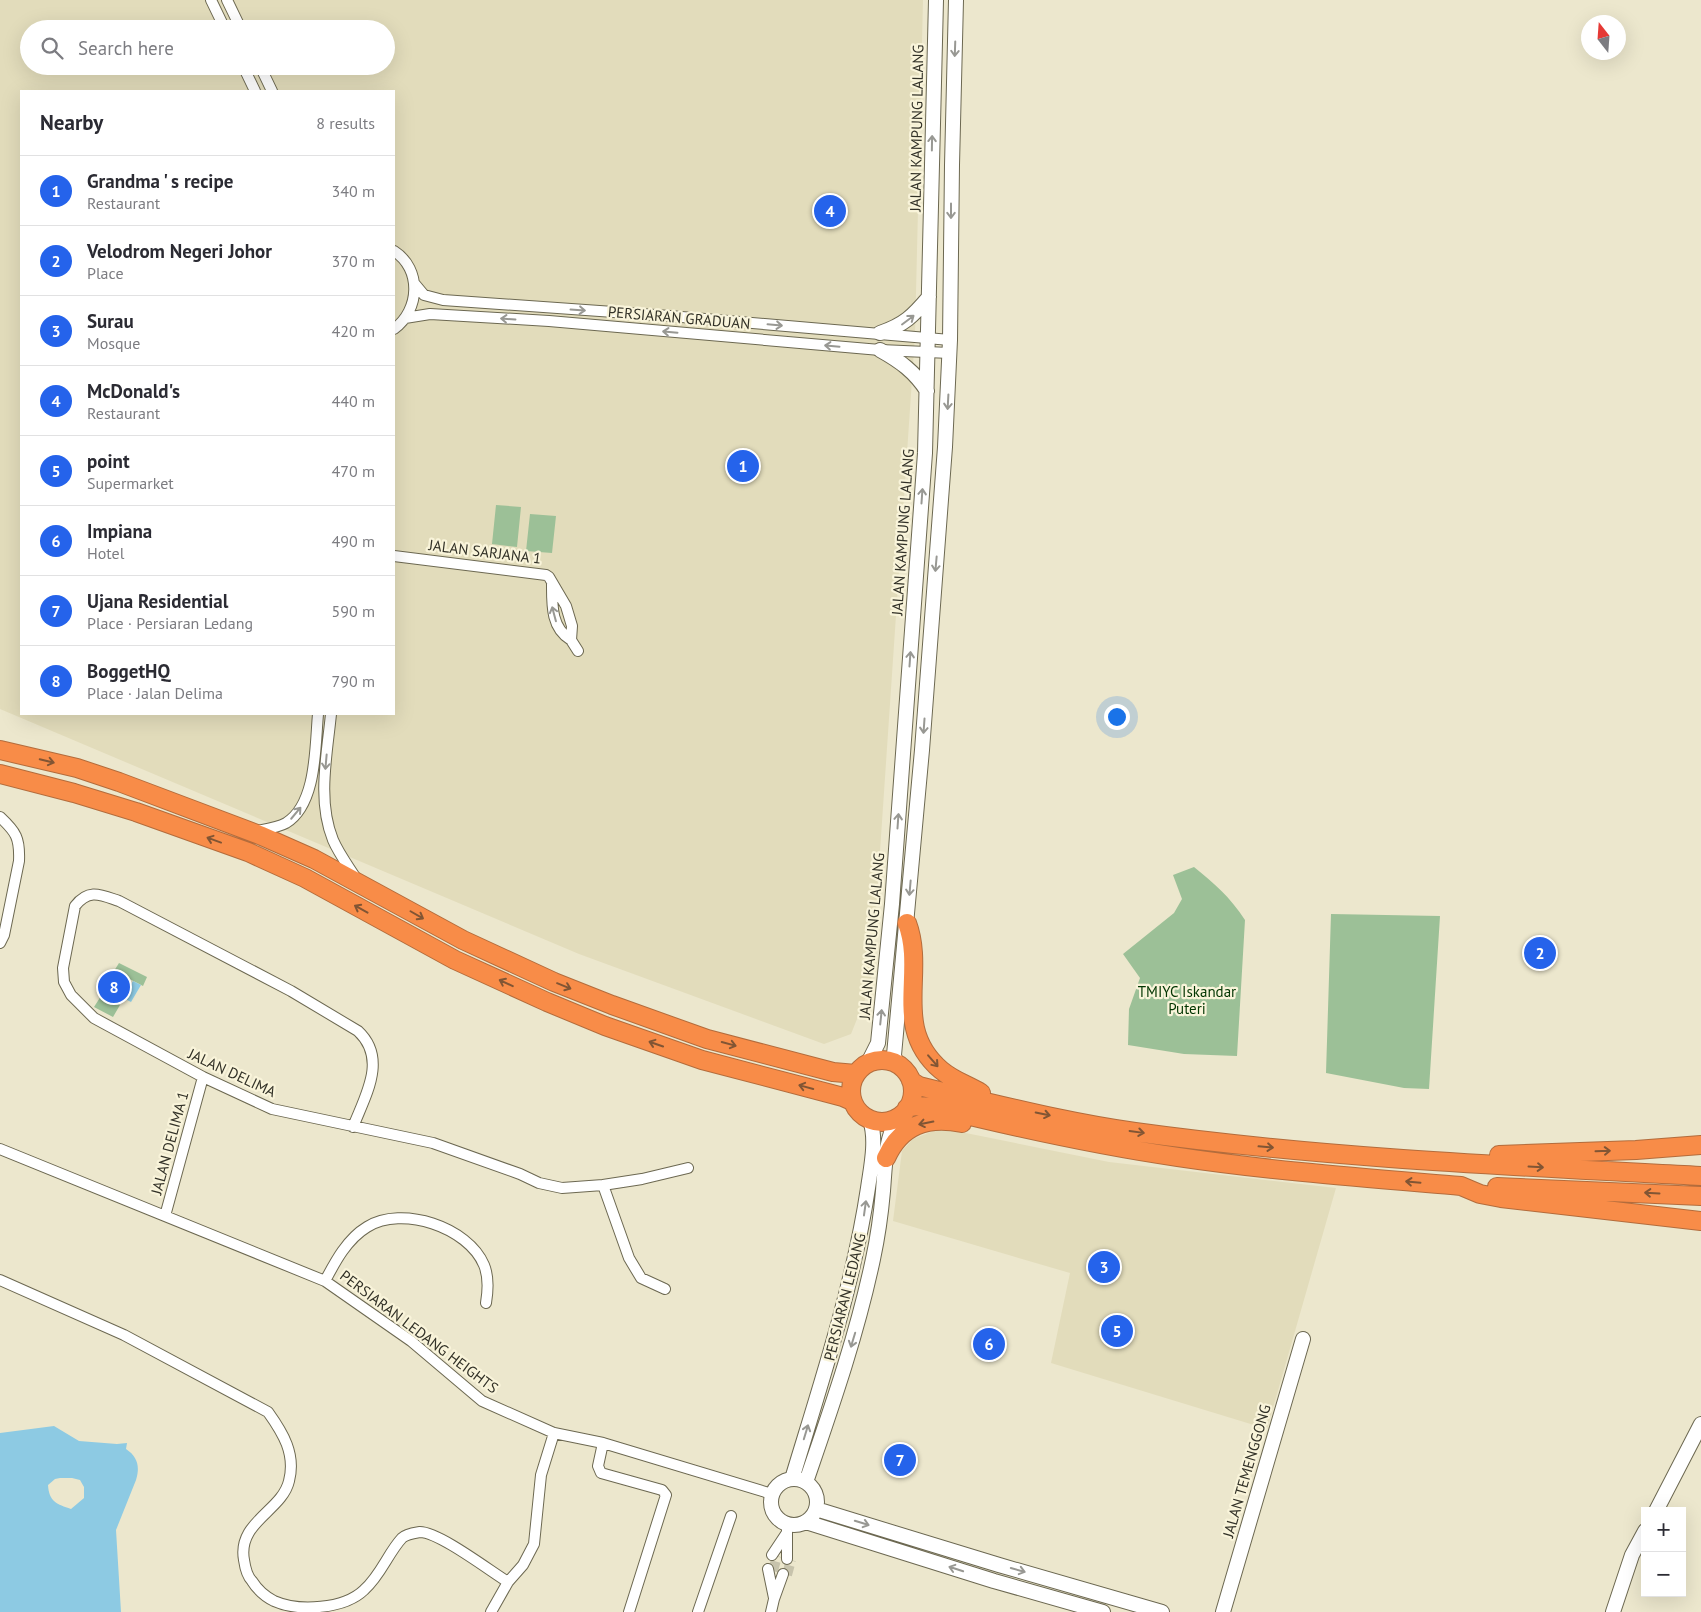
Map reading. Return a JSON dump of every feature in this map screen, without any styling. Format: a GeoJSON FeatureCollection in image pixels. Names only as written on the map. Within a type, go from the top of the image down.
{"type":"FeatureCollection","features":[{"type":"Feature","properties":{"kind":"highway"},"geometry":{"type":"LineString","coordinates":[[0,750],[77,768],[253,832],[314,859],[463,940],[554,982],[708,1039],[833,1072],[862,1068],[880,1060],[896,1064],[904,1069],[911,1081],[913,1093],[902,1112]]}},
{"type":"Feature","properties":{"kind":"highway"},"geometry":{"type":"LineString","coordinates":[[0,774],[74,793],[136,812],[248,852],[305,878],[456,960],[547,1002],[605,1026],[702,1060],[836,1095],[852,1102]]}},
{"type":"Feature","properties":{"kind":"highway"},"geometry":{"type":"LineString","coordinates":[[907,922],[912,935],[912,1008],[920,1043],[929,1058],[942,1071],[959,1083],[977,1090],[998,1105]]}},
{"type":"Feature","properties":{"kind":"highway"},"geometry":{"type":"LineString","coordinates":[[862,1068],[850,1089],[852,1102],[859,1112],[870,1120],[883,1122],[915,1106],[933,1107],[1073,1140],[1180,1158],[1320,1174],[1461,1186],[1701,1196]]}},
{"type":"Feature","properties":{"kind":"highway"},"geometry":{"type":"LineString","coordinates":[[911,1081],[926,1088],[998,1105],[1134,1132],[1244,1145],[1470,1164],[1701,1176]]}},
{"type":"Feature","properties":{"kind":"highway"},"geometry":{"type":"LineString","coordinates":[[886,1158],[894,1144],[904,1133],[922,1123],[946,1121],[996,1128],[1009,1125]]}},
{"type":"Feature","properties":{"kind":"highway"},"geometry":{"type":"LineString","coordinates":[[1470,1164],[1491,1156],[1636,1150],[1701,1145]]}},
{"type":"Feature","properties":{"kind":"highway"},"geometry":{"type":"LineString","coordinates":[[1461,1186],[1480,1194],[1501,1198],[1701,1221]]}},
{"type":"Feature","properties":{"kind":"main road","name":"JALAN KAMPUNG LALANG"},"geometry":{"type":"LineString","coordinates":[[862,1068],[878,1043],[892,904],[925,454],[936,0]]}},
{"type":"Feature","properties":{"kind":"main road"},"geometry":{"type":"LineString","coordinates":[[896,1064],[894,1055],[896,1025],[907,922],[946,447],[950,346],[956,0]]}},
{"type":"Feature","properties":{"kind":"main road"},"geometry":{"type":"LineString","coordinates":[[880,333],[905,322],[914,315],[929,297]]}},
{"type":"Feature","properties":{"kind":"main road"},"geometry":{"type":"LineString","coordinates":[[880,350],[897,359],[911,370],[927,392]]}},
{"type":"Feature","properties":{"kind":"main road","name":"PERSIARAN LEDANG"},"geometry":{"type":"LineString","coordinates":[[806,1482],[833,1404],[861,1312],[879,1231],[886,1158],[891,1132],[902,1112]]}},
{"type":"Feature","properties":{"kind":"main road","name":"PERSIARAN LEDANG"},"geometry":{"type":"LineString","coordinates":[[792,1479],[844,1307],[860,1237],[872,1163],[873,1133],[870,1120]]}},
{"type":"Feature","properties":{"kind":"main road","name":"JALAN TEMENGGONG"},"geometry":{"type":"LineString","coordinates":[[1222,1612],[1303,1339]]}},
{"type":"Feature","properties":{"kind":"main road"},"geometry":{"type":"LineString","coordinates":[[1658,1507],[1701,1424]]}},
{"type":"Feature","properties":{"kind":"main road"},"geometry":{"type":"LineString","coordinates":[[806,1522],[816,1509],[816,1494],[812,1487],[799,1479],[792,1479],[780,1484],[772,1494],[771,1506],[773,1512],[786,1529],[806,1522],[994,1581],[1103,1612]]}},
{"type":"Feature","properties":{"kind":"main road"},"geometry":{"type":"LineString","coordinates":[[816,1509],[1162,1612]]}},
{"type":"Feature","properties":{"kind":"main road"},"geometry":{"type":"LineString","coordinates":[[1613,1612],[1632,1555],[1641,1538]]}},
{"type":"Feature","properties":{"kind":"street"},"geometry":{"type":"LineString","coordinates":[[211,0],[221,20]]}},
{"type":"Feature","properties":{"kind":"street"},"geometry":{"type":"LineString","coordinates":[[227,0],[237,20]]}},
{"type":"Feature","properties":{"kind":"street"},"geometry":{"type":"LineString","coordinates":[[247,75],[255,90]]}},
{"type":"Feature","properties":{"kind":"street"},"geometry":{"type":"LineString","coordinates":[[264,75],[272,90]]}},
{"type":"Feature","properties":{"kind":"street"},"geometry":{"type":"LineString","coordinates":[[395,252],[405,261],[411,271],[414,282],[414,295],[411,307],[405,318],[395,328]]}},
{"type":"Feature","properties":{"kind":"street","name":"PERSIARAN GRADUAN"},"geometry":{"type":"LineString","coordinates":[[414,282],[424,294],[443,300],[880,333],[928,345]]}},
{"type":"Feature","properties":{"kind":"street","name":"PERSIARAN GRADUAN"},"geometry":{"type":"LineString","coordinates":[[405,318],[430,314],[539,321],[880,350],[928,345],[950,346]]}},
{"type":"Feature","properties":{"kind":"street"},"geometry":{"type":"LineString","coordinates":[[857,348],[859,332]]}},
{"type":"Feature","properties":{"kind":"street","name":"JALAN SARJANA 1"},"geometry":{"type":"LineString","coordinates":[[395,556],[546,575],[552,581],[566,606],[572,626],[571,640],[578,651]]}},
{"type":"Feature","properties":{"kind":"street"},"geometry":{"type":"LineString","coordinates":[[552,581],[551,605],[557,625],[562,633],[571,640]]}},
{"type":"Feature","properties":{"kind":"street"},"geometry":{"type":"LineString","coordinates":[[253,832],[276,827],[288,822],[303,803],[309,789],[313,770],[318,715]]}},
{"type":"Feature","properties":{"kind":"street"},"geometry":{"type":"LineString","coordinates":[[331,715],[325,781],[326,808],[333,840],[360,883]]}},
{"type":"Feature","properties":{"kind":"street"},"geometry":{"type":"LineString","coordinates":[[0,817],[14,831],[18,839],[19,850],[4,935],[0,942]]}},
{"type":"Feature","properties":{"kind":"street","name":"JALAN DELIMA"},"geometry":{"type":"LineString","coordinates":[[96,894],[119,901],[291,991],[358,1031],[366,1038],[374,1061],[370,1083],[352,1127],[272,1109],[203,1077],[94,1018],[71,995],[64,982],[63,968],[75,906],[80,899],[87,895],[96,894]]}},
{"type":"Feature","properties":{"kind":"street","name":"JALAN DELIMA 1"},"geometry":{"type":"LineString","coordinates":[[166,1216],[203,1077]]}},
{"type":"Feature","properties":{"kind":"street"},"geometry":{"type":"LineString","coordinates":[[352,1127],[433,1143],[520,1174],[539,1183],[562,1188],[603,1185],[642,1179],[688,1168]]}},
{"type":"Feature","properties":{"kind":"street","name":"PERSIARAN LEDANG HEIGHTS"},"geometry":{"type":"LineString","coordinates":[[0,1149],[325,1281],[410,1341],[482,1401],[554,1433],[603,1443],[772,1494]]}},
{"type":"Feature","properties":{"kind":"street"},"geometry":{"type":"LineString","coordinates":[[603,1185],[629,1258],[641,1278],[665,1289]]}},
{"type":"Feature","properties":{"kind":"street"},"geometry":{"type":"LineString","coordinates":[[325,1281],[334,1263],[351,1240],[367,1226],[385,1220],[405,1218],[425,1222],[450,1231],[471,1247],[484,1265],[488,1287],[486,1303]]}},
{"type":"Feature","properties":{"kind":"street"},"geometry":{"type":"LineString","coordinates":[[0,1280],[124,1335],[268,1412],[281,1430],[289,1448],[292,1467],[289,1484],[281,1497],[254,1526],[244,1541],[242,1550],[250,1580],[260,1591],[275,1602],[294,1608],[312,1609],[334,1605],[350,1599],[362,1592],[373,1582],[403,1537],[411,1533],[422,1532],[432,1535],[456,1548],[508,1582]]}},
{"type":"Feature","properties":{"kind":"street"},"geometry":{"type":"LineString","coordinates":[[491,1612],[508,1582],[523,1565],[534,1544],[541,1475],[554,1433]]}},
{"type":"Feature","properties":{"kind":"street"},"geometry":{"type":"LineString","coordinates":[[603,1443],[598,1466],[601,1473],[662,1490],[666,1495],[629,1612]]}},
{"type":"Feature","properties":{"kind":"street"},"geometry":{"type":"LineString","coordinates":[[698,1612],[731,1516]]}},
{"type":"Feature","properties":{"kind":"street"},"geometry":{"type":"LineString","coordinates":[[786,1529],[782,1558],[786,1529]]}},
{"type":"Feature","properties":{"kind":"street"},"geometry":{"type":"LineString","coordinates":[[771,1612],[778,1572],[774,1599]]}},
{"type":"Feature","properties":{"kind":"shaded area"},"geometry":{"type":"Polygon","coordinates":[[[0,0],[923,0],[915,335],[871,984],[851,1034],[824,1044],[579,954],[0,709],[0,0]]]}},
{"type":"Feature","properties":{"kind":"shaded area"},"geometry":{"type":"Polygon","coordinates":[[[941,1128],[1109,1162],[1336,1188],[1267,1429],[1051,1363],[1070,1273],[893,1221],[902,1151],[913,1139],[941,1128]]]}},
{"type":"Feature","properties":{"kind":"green space"},"geometry":{"type":"Polygon","coordinates":[[[496,505],[521,507],[517,547],[492,544],[496,505]]]}},
{"type":"Feature","properties":{"kind":"green space"},"geometry":{"type":"Polygon","coordinates":[[[530,514],[556,516],[552,553],[526,551],[530,514]]]}},
{"type":"Feature","properties":{"kind":"green space","name":"TMIYC Iskandar Puteri"},"geometry":{"type":"Polygon","coordinates":[[[1194,867],[1222,891],[1245,920],[1237,1056],[1184,1054],[1128,1045],[1129,1009],[1140,978],[1123,954],[1174,913],[1182,899],[1173,875],[1194,867]]]}},
{"type":"Feature","properties":{"kind":"green space"},"geometry":{"type":"Polygon","coordinates":[[[1331,914],[1440,916],[1429,1089],[1404,1088],[1326,1073],[1331,914]]]}},
{"type":"Feature","properties":{"kind":"green space"},"geometry":{"type":"Polygon","coordinates":[[[119,963],[147,977],[143,986],[114,971],[119,963]]]}},
{"type":"Feature","properties":{"kind":"green space"},"geometry":{"type":"Polygon","coordinates":[[[101,996],[120,1005],[113,1017],[94,1007],[101,996]]]}},
{"type":"Feature","properties":{"kind":"water"},"geometry":{"type":"Polygon","coordinates":[[[133,981],[141,985],[131,1002],[123,998],[133,981]]]}},
{"type":"Feature","properties":{"kind":"water"},"geometry":{"type":"Polygon","coordinates":[[[54,1426],[79,1441],[127,1443],[126,1449],[133,1455],[138,1471],[116,1530],[121,1612],[0,1612],[0,1433],[54,1426]],[[72,1478],[55,1479],[48,1485],[52,1499],[62,1506],[71,1509],[84,1498],[84,1487],[80,1480],[72,1478]]]}},
{"type":"Feature","properties":{"kind":"tunnel"},"geometry":{"type":"LineString","coordinates":[[773,1571],[777,1556]]}},
{"type":"Feature","properties":{"kind":"tunnel"},"geometry":{"type":"LineString","coordinates":[[787,1575],[791,1560]]}},
{"type":"Feature","properties":{"kind":"place","name":"McDonald's"},"geometry":{"type":"Point","coordinates":[830,211]}},
{"type":"Feature","properties":{"kind":"place","name":"Grandma ' s recipe"},"geometry":{"type":"Point","coordinates":[743,466]}},
{"type":"Feature","properties":{"kind":"place","name":"Velodrom Negeri Johor"},"geometry":{"type":"Point","coordinates":[1540,953]}},
{"type":"Feature","properties":{"kind":"place","name":"BoggetHQ"},"geometry":{"type":"Point","coordinates":[114,987]}},
{"type":"Feature","properties":{"kind":"place","name":"Surau"},"geometry":{"type":"Point","coordinates":[1104,1267]}},
{"type":"Feature","properties":{"kind":"place","name":"point"},"geometry":{"type":"Point","coordinates":[1117,1331]}},
{"type":"Feature","properties":{"kind":"place","name":"Impiana"},"geometry":{"type":"Point","coordinates":[989,1344]}},
{"type":"Feature","properties":{"kind":"place","name":"Ujana Residential"},"geometry":{"type":"Point","coordinates":[900,1460]}}]}
